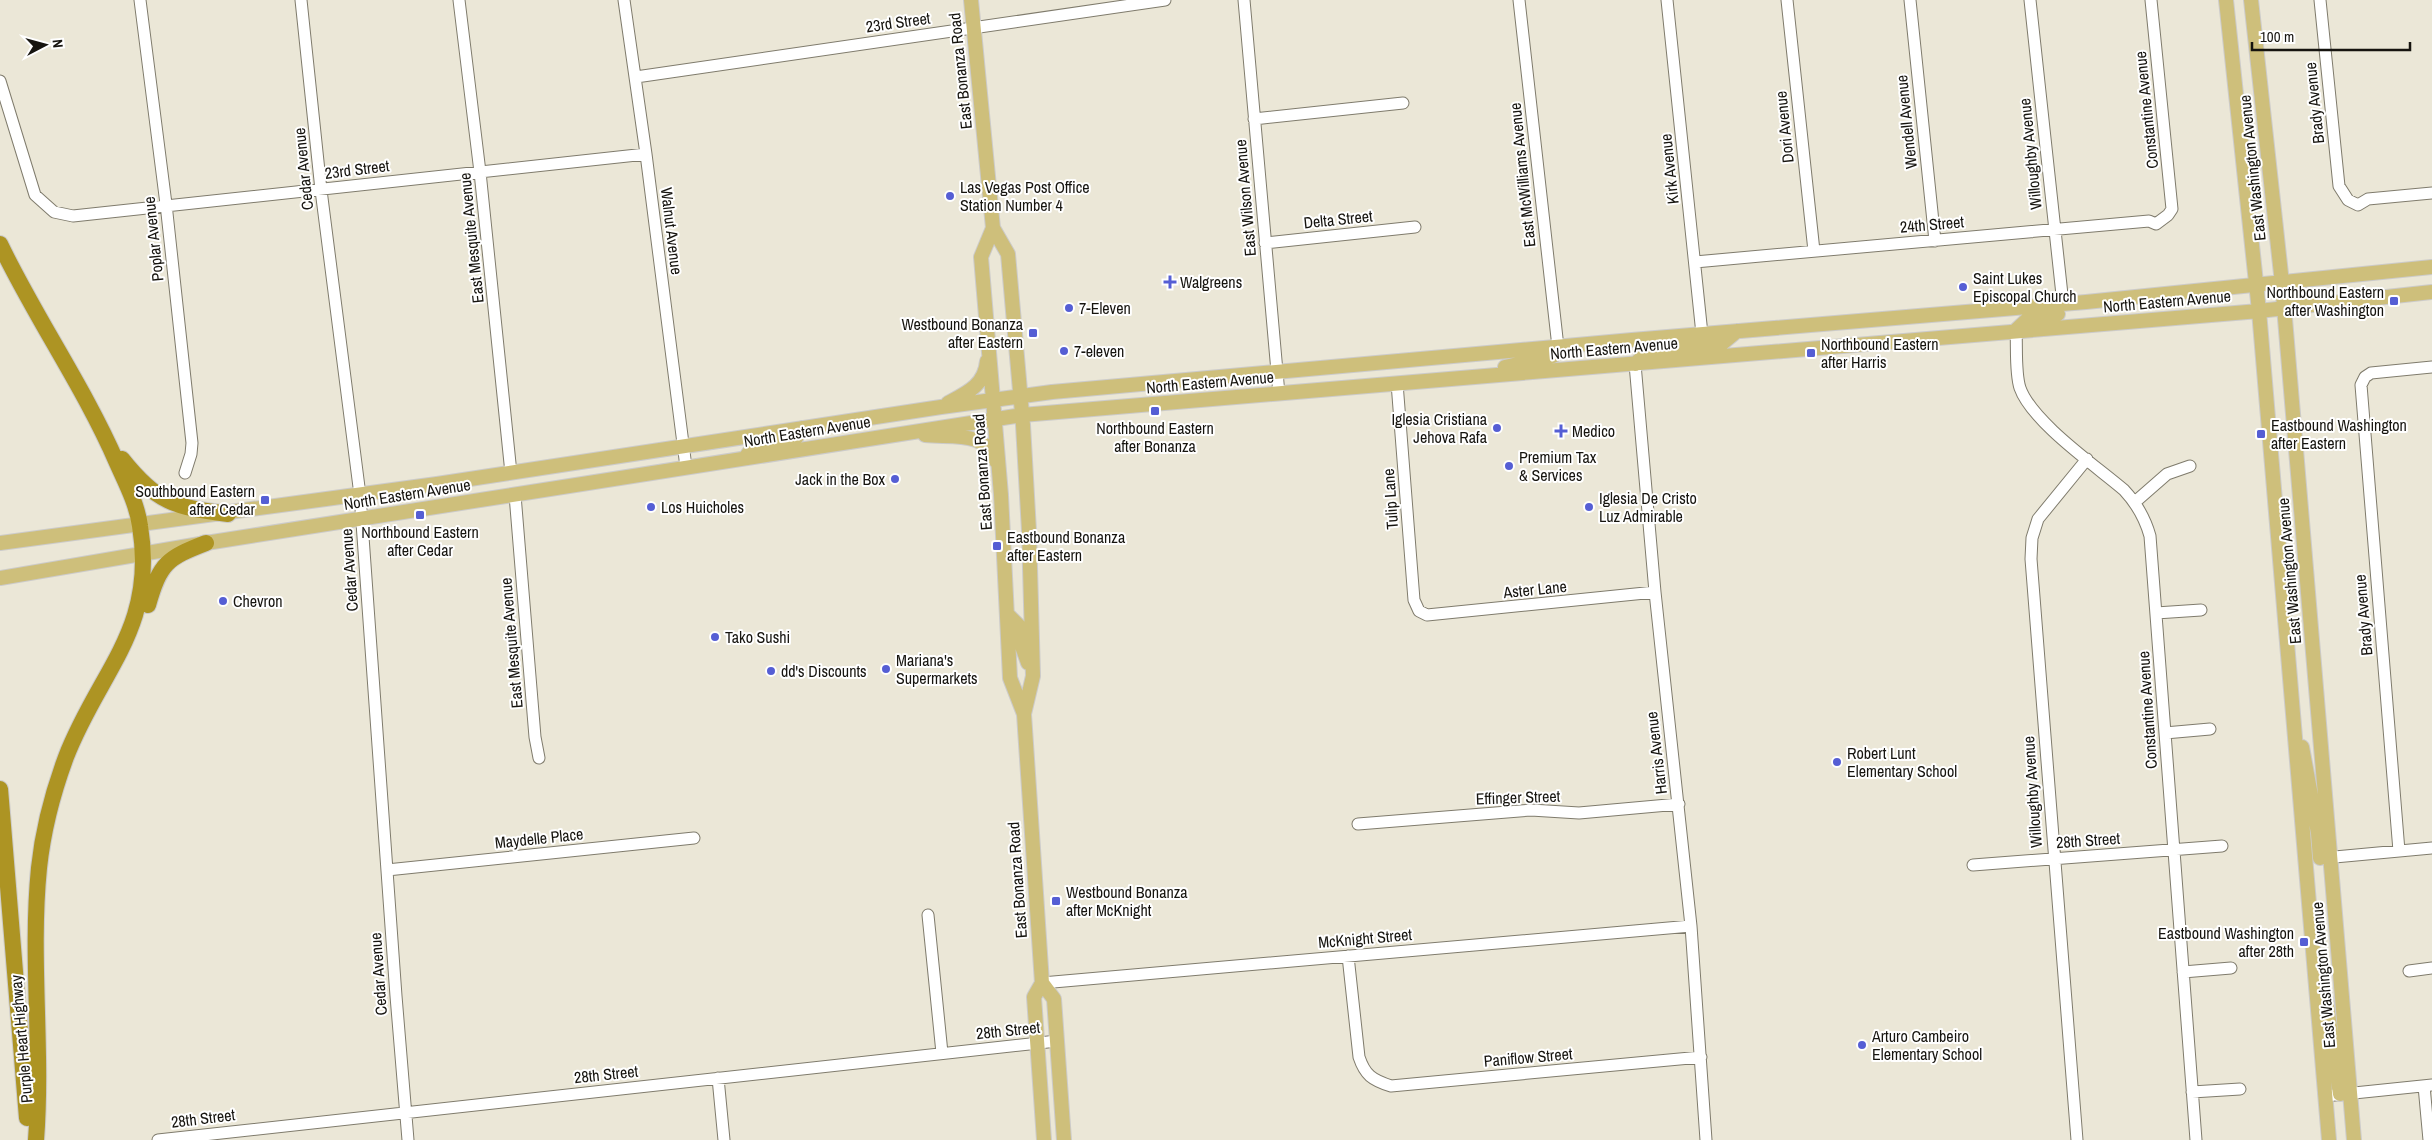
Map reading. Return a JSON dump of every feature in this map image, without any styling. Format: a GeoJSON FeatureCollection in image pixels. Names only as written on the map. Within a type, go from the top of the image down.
{"type":"FeatureCollection","features":[{"type":"Feature","properties":{"kind":"highway"},"geometry":{"type":"LineString","coordinates":[[0,244],[20,285],[108,443],[140,523],[144,553],[144,572],[140,602],[125,644],[72,741],[52,799],[42,849],[37,919],[32,1133]]}},
{"type":"Feature","properties":{"kind":"highway"},"geometry":{"type":"LineString","coordinates":[[108,443],[139,480],[164,500],[183,507],[228,514]]}},
{"type":"Feature","properties":{"kind":"highway"},"geometry":{"type":"LineString","coordinates":[[125,644],[138,634],[154,582],[162,568],[182,552],[206,543]]}},
{"type":"Feature","properties":{"kind":"highway","name":"Purple Heart Highway"},"geometry":{"type":"LineString","coordinates":[[0,789],[32,1133]]}},
{"type":"Feature","properties":{"kind":"main road","name":"East Bonanza Road"},"geometry":{"type":"LineString","coordinates":[[970,0],[993,228],[1008,254],[1021,396],[1029,531],[1033,676],[1024,714],[1042,983],[1034,998],[1044,1140]]}},
{"type":"Feature","properties":{"kind":"main road","name":"East Washington Avenue"},"geometry":{"type":"LineString","coordinates":[[2226,0],[2259,311],[2329,1140]]}},
{"type":"Feature","properties":{"kind":"main road","name":"East Washington Avenue"},"geometry":{"type":"LineString","coordinates":[[2251,0],[2282,283],[2345,1094],[2354,1140]]}},
{"type":"Feature","properties":{"kind":"main road","name":"East Bonanza Road"},"geometry":{"type":"LineString","coordinates":[[993,228],[981,257],[1000,474],[1010,678],[1024,714]]}},
{"type":"Feature","properties":{"kind":"main road","name":"North Eastern Avenue"},"geometry":{"type":"LineString","coordinates":[[0,544],[140,523],[228,514],[360,495],[1021,396],[1702,334],[2086,302],[2432,267]]}},
{"type":"Feature","properties":{"kind":"main road","name":"North Eastern Avenue"},"geometry":{"type":"LineString","coordinates":[[0,578],[206,543],[995,418],[2016,330],[2284,309],[2432,292]]}},
{"type":"Feature","properties":{"kind":"main road"},"geometry":{"type":"LineString","coordinates":[[2016,330],[2031,316],[2068,312],[2086,302]]}},
{"type":"Feature","properties":{"kind":"main road"},"geometry":{"type":"LineString","coordinates":[[1635,364],[1649,351],[1720,345],[1737,331]]}},
{"type":"Feature","properties":{"kind":"main road"},"geometry":{"type":"LineString","coordinates":[[941,407],[981,382],[987,366],[989,341]]}},
{"type":"Feature","properties":{"kind":"main road"},"geometry":{"type":"LineString","coordinates":[[1462,377],[1545,359],[1558,352],[1558,347]]}},
{"type":"Feature","properties":{"kind":"main road"},"geometry":{"type":"LineString","coordinates":[[745,458],[754,446],[796,438],[802,428]]}},
{"type":"Feature","properties":{"kind":"main road"},"geometry":{"type":"LineString","coordinates":[[907,433],[978,439],[993,453],[1000,474]]}},
{"type":"Feature","properties":{"kind":"main road"},"geometry":{"type":"LineString","coordinates":[[1007,614],[1019,626],[1019,638],[1033,676]]}},
{"type":"Feature","properties":{"kind":"main road"},"geometry":{"type":"LineString","coordinates":[[2291,700],[2306,761],[2318,833],[2326,858]]}},
{"type":"Feature","properties":{"kind":"main road"},"geometry":{"type":"LineString","coordinates":[[2312,949],[2326,1000],[2345,1094]]}},
{"type":"Feature","properties":{"kind":"main road","name":"East Bonanza Road"},"geometry":{"type":"LineString","coordinates":[[1042,983],[1054,999],[1064,1140]]}},
{"type":"Feature","properties":{"kind":"street","name":"Poplar Avenue"},"geometry":{"type":"LineString","coordinates":[[140,0],[166,204],[192,443],[191,454],[185,473]]}},
{"type":"Feature","properties":{"kind":"street","name":"Cedar Avenue"},"geometry":{"type":"LineString","coordinates":[[302,0],[321,190],[360,495],[408,1140]]}},
{"type":"Feature","properties":{"kind":"street","name":"East Mesquite Avenue"},"geometry":{"type":"LineString","coordinates":[[459,0],[480,172],[511,473]]}},
{"type":"Feature","properties":{"kind":"street","name":"Walnut Avenue"},"geometry":{"type":"LineString","coordinates":[[624,0],[636,77],[686,467]]}},
{"type":"Feature","properties":{"kind":"street","name":"23rd Street"},"geometry":{"type":"LineString","coordinates":[[636,77],[973,28],[1113,4],[1165,0]]}},
{"type":"Feature","properties":{"kind":"street","name":"East Wilson Avenue"},"geometry":{"type":"LineString","coordinates":[[1244,0],[1264,243],[1279,394]]}},
{"type":"Feature","properties":{"kind":"street","name":"East McWilliams Avenue"},"geometry":{"type":"LineString","coordinates":[[1519,0],[1558,347]]}},
{"type":"Feature","properties":{"kind":"street","name":"Kirk Avenue"},"geometry":{"type":"LineString","coordinates":[[1667,0],[1702,334]]}},
{"type":"Feature","properties":{"kind":"street","name":"Dori Avenue"},"geometry":{"type":"LineString","coordinates":[[1787,0],[1814,251]]}},
{"type":"Feature","properties":{"kind":"street","name":"Wendell Avenue"},"geometry":{"type":"LineString","coordinates":[[1910,0],[1935,240]]}},
{"type":"Feature","properties":{"kind":"street","name":"Willoughby Avenue"},"geometry":{"type":"LineString","coordinates":[[2030,0],[2063,304]]}},
{"type":"Feature","properties":{"kind":"street","name":"Constantine Avenue"},"geometry":{"type":"LineString","coordinates":[[2151,0],[2172,209],[2168,215]]}},
{"type":"Feature","properties":{"kind":"street","name":"Brady Avenue"},"geometry":{"type":"LineString","coordinates":[[2320,0],[2339,186],[2348,200],[2358,204],[2368,199],[2432,194]]}},
{"type":"Feature","properties":{"kind":"street","name":"23rd Street"},"geometry":{"type":"LineString","coordinates":[[0,81],[35,195],[54,212],[73,216],[166,204],[321,190],[646,154]]}},
{"type":"Feature","properties":{"kind":"street"},"geometry":{"type":"LineString","coordinates":[[1254,119],[1403,103]]}},
{"type":"Feature","properties":{"kind":"street","name":"24th Street"},"geometry":{"type":"LineString","coordinates":[[1695,262],[2149,221],[2156,224],[2168,215]]}},
{"type":"Feature","properties":{"kind":"street","name":"Delta Street"},"geometry":{"type":"LineString","coordinates":[[1264,243],[1415,227]]}},
{"type":"Feature","properties":{"kind":"street","name":"Constantine Avenue"},"geometry":{"type":"LineString","coordinates":[[2016,330],[2020,387],[2027,402],[2040,419],[2087,458],[2135,502],[2150,536],[2196,1140]]}},
{"type":"Feature","properties":{"kind":"street","name":"Harris Avenue"},"geometry":{"type":"LineString","coordinates":[[1635,364],[1655,592],[1691,926],[1706,1140]]}},
{"type":"Feature","properties":{"kind":"street","name":"Brady Avenue"},"geometry":{"type":"LineString","coordinates":[[2399,851],[2361,385],[2365,377],[2371,373],[2432,367]]}},
{"type":"Feature","properties":{"kind":"street","name":"Tulip Lane"},"geometry":{"type":"LineString","coordinates":[[1397,383],[1414,600],[1419,611]]}},
{"type":"Feature","properties":{"kind":"street","name":"Willoughby Avenue"},"geometry":{"type":"LineString","coordinates":[[2077,1140],[2030,559],[2032,538],[2038,519],[2087,458]]}},
{"type":"Feature","properties":{"kind":"street"},"geometry":{"type":"LineString","coordinates":[[2135,502],[2167,474],[2190,466]]}},
{"type":"Feature","properties":{"kind":"street","name":"East Mesquite Avenue"},"geometry":{"type":"LineString","coordinates":[[515,495],[535,737],[539,758]]}},
{"type":"Feature","properties":{"kind":"street","name":"Aster Lane"},"geometry":{"type":"LineString","coordinates":[[1419,611],[1427,615],[1655,592]]}},
{"type":"Feature","properties":{"kind":"street"},"geometry":{"type":"LineString","coordinates":[[2156,613],[2201,610]]}},
{"type":"Feature","properties":{"kind":"street"},"geometry":{"type":"LineString","coordinates":[[2165,733],[2210,729]]}},
{"type":"Feature","properties":{"kind":"street","name":"Effinger Street"},"geometry":{"type":"LineString","coordinates":[[1358,824],[1531,810],[1579,813],[1679,804]]}},
{"type":"Feature","properties":{"kind":"street","name":"Maydelle Place"},"geometry":{"type":"LineString","coordinates":[[387,870],[694,838]]}},
{"type":"Feature","properties":{"kind":"street","name":"28th Street"},"geometry":{"type":"LineString","coordinates":[[1973,865],[2222,846]]}},
{"type":"Feature","properties":{"kind":"street"},"geometry":{"type":"LineString","coordinates":[[2305,860],[2432,848]]}},
{"type":"Feature","properties":{"kind":"street"},"geometry":{"type":"LineString","coordinates":[[928,915],[942,1053]]}},
{"type":"Feature","properties":{"kind":"street","name":"McKnight Street"},"geometry":{"type":"LineString","coordinates":[[1042,983],[1691,926]]}},
{"type":"Feature","properties":{"kind":"street","name":"Paniflow Street"},"geometry":{"type":"LineString","coordinates":[[1348,956],[1359,1057],[1363,1070],[1372,1080],[1390,1086],[1701,1057]]}},
{"type":"Feature","properties":{"kind":"street"},"geometry":{"type":"LineString","coordinates":[[2183,972],[2231,968]]}},
{"type":"Feature","properties":{"kind":"street"},"geometry":{"type":"LineString","coordinates":[[2409,971],[2432,968]]}},
{"type":"Feature","properties":{"kind":"street","name":"28th Street"},"geometry":{"type":"LineString","coordinates":[[158,1140],[1057,1041]]}},
{"type":"Feature","properties":{"kind":"street"},"geometry":{"type":"LineString","coordinates":[[718,1078],[724,1140]]}},
{"type":"Feature","properties":{"kind":"street"},"geometry":{"type":"LineString","coordinates":[[2325,1096],[2428,1086],[2429,1140]]}},
{"type":"Feature","properties":{"kind":"street"},"geometry":{"type":"LineString","coordinates":[[2192,1092],[2240,1089]]}},
{"type":"Feature","properties":{"kind":"place","name":"Las Vegas Post Office Station Number 4"},"geometry":{"type":"Point","coordinates":[950,196]}},
{"type":"Feature","properties":{"kind":"place","name":"Walgreens"},"geometry":{"type":"Point","coordinates":[1170,282]}},
{"type":"Feature","properties":{"kind":"place","name":"Saint Lukes Episcopal Church"},"geometry":{"type":"Point","coordinates":[1963,287]}},
{"type":"Feature","properties":{"kind":"place","name":"Northbound Eastern after Washington"},"geometry":{"type":"Point","coordinates":[2394,301]}},
{"type":"Feature","properties":{"kind":"place","name":"7-Eleven"},"geometry":{"type":"Point","coordinates":[1069,308]}},
{"type":"Feature","properties":{"kind":"place","name":"Westbound Bonanza after Eastern"},"geometry":{"type":"Point","coordinates":[1033,333]}},
{"type":"Feature","properties":{"kind":"place","name":"7-eleven"},"geometry":{"type":"Point","coordinates":[1064,351]}},
{"type":"Feature","properties":{"kind":"place","name":"Northbound Eastern after Harris"},"geometry":{"type":"Point","coordinates":[1811,353]}},
{"type":"Feature","properties":{"kind":"place","name":"Northbound Eastern after Bonanza"},"geometry":{"type":"Point","coordinates":[1155,411]}},
{"type":"Feature","properties":{"kind":"place","name":"Iglesia Cristiana Jehova Rafa"},"geometry":{"type":"Point","coordinates":[1497,428]}},
{"type":"Feature","properties":{"kind":"place","name":"Medico"},"geometry":{"type":"Point","coordinates":[1561,431]}},
{"type":"Feature","properties":{"kind":"place","name":"Eastbound Washington after Eastern"},"geometry":{"type":"Point","coordinates":[2261,434]}},
{"type":"Feature","properties":{"kind":"place","name":"Premium Tax & Services"},"geometry":{"type":"Point","coordinates":[1509,466]}},
{"type":"Feature","properties":{"kind":"place","name":"Jack in the Box"},"geometry":{"type":"Point","coordinates":[895,479]}},
{"type":"Feature","properties":{"kind":"place","name":"Southbound Eastern after Cedar"},"geometry":{"type":"Point","coordinates":[265,500]}},
{"type":"Feature","properties":{"kind":"place","name":"Los Huicholes"},"geometry":{"type":"Point","coordinates":[651,507]}},
{"type":"Feature","properties":{"kind":"place","name":"Iglesia De Cristo Luz Admirable"},"geometry":{"type":"Point","coordinates":[1589,507]}},
{"type":"Feature","properties":{"kind":"place","name":"Northbound Eastern after Cedar"},"geometry":{"type":"Point","coordinates":[420,515]}},
{"type":"Feature","properties":{"kind":"place","name":"Eastbound Bonanza after Eastern"},"geometry":{"type":"Point","coordinates":[997,546]}},
{"type":"Feature","properties":{"kind":"place","name":"Chevron"},"geometry":{"type":"Point","coordinates":[223,601]}},
{"type":"Feature","properties":{"kind":"place","name":"Tako Sushi"},"geometry":{"type":"Point","coordinates":[715,637]}},
{"type":"Feature","properties":{"kind":"place","name":"Mariana's Supermarkets"},"geometry":{"type":"Point","coordinates":[886,669]}},
{"type":"Feature","properties":{"kind":"place","name":"dd's Discounts"},"geometry":{"type":"Point","coordinates":[771,671]}},
{"type":"Feature","properties":{"kind":"place","name":"Robert Lunt Elementary School"},"geometry":{"type":"Point","coordinates":[1837,762]}},
{"type":"Feature","properties":{"kind":"place","name":"Westbound Bonanza after McKnight"},"geometry":{"type":"Point","coordinates":[1056,901]}},
{"type":"Feature","properties":{"kind":"place","name":"Eastbound Washington after 28th"},"geometry":{"type":"Point","coordinates":[2304,942]}},
{"type":"Feature","properties":{"kind":"place","name":"Arturo Cambeiro Elementary School"},"geometry":{"type":"Point","coordinates":[1862,1045]}}]}
